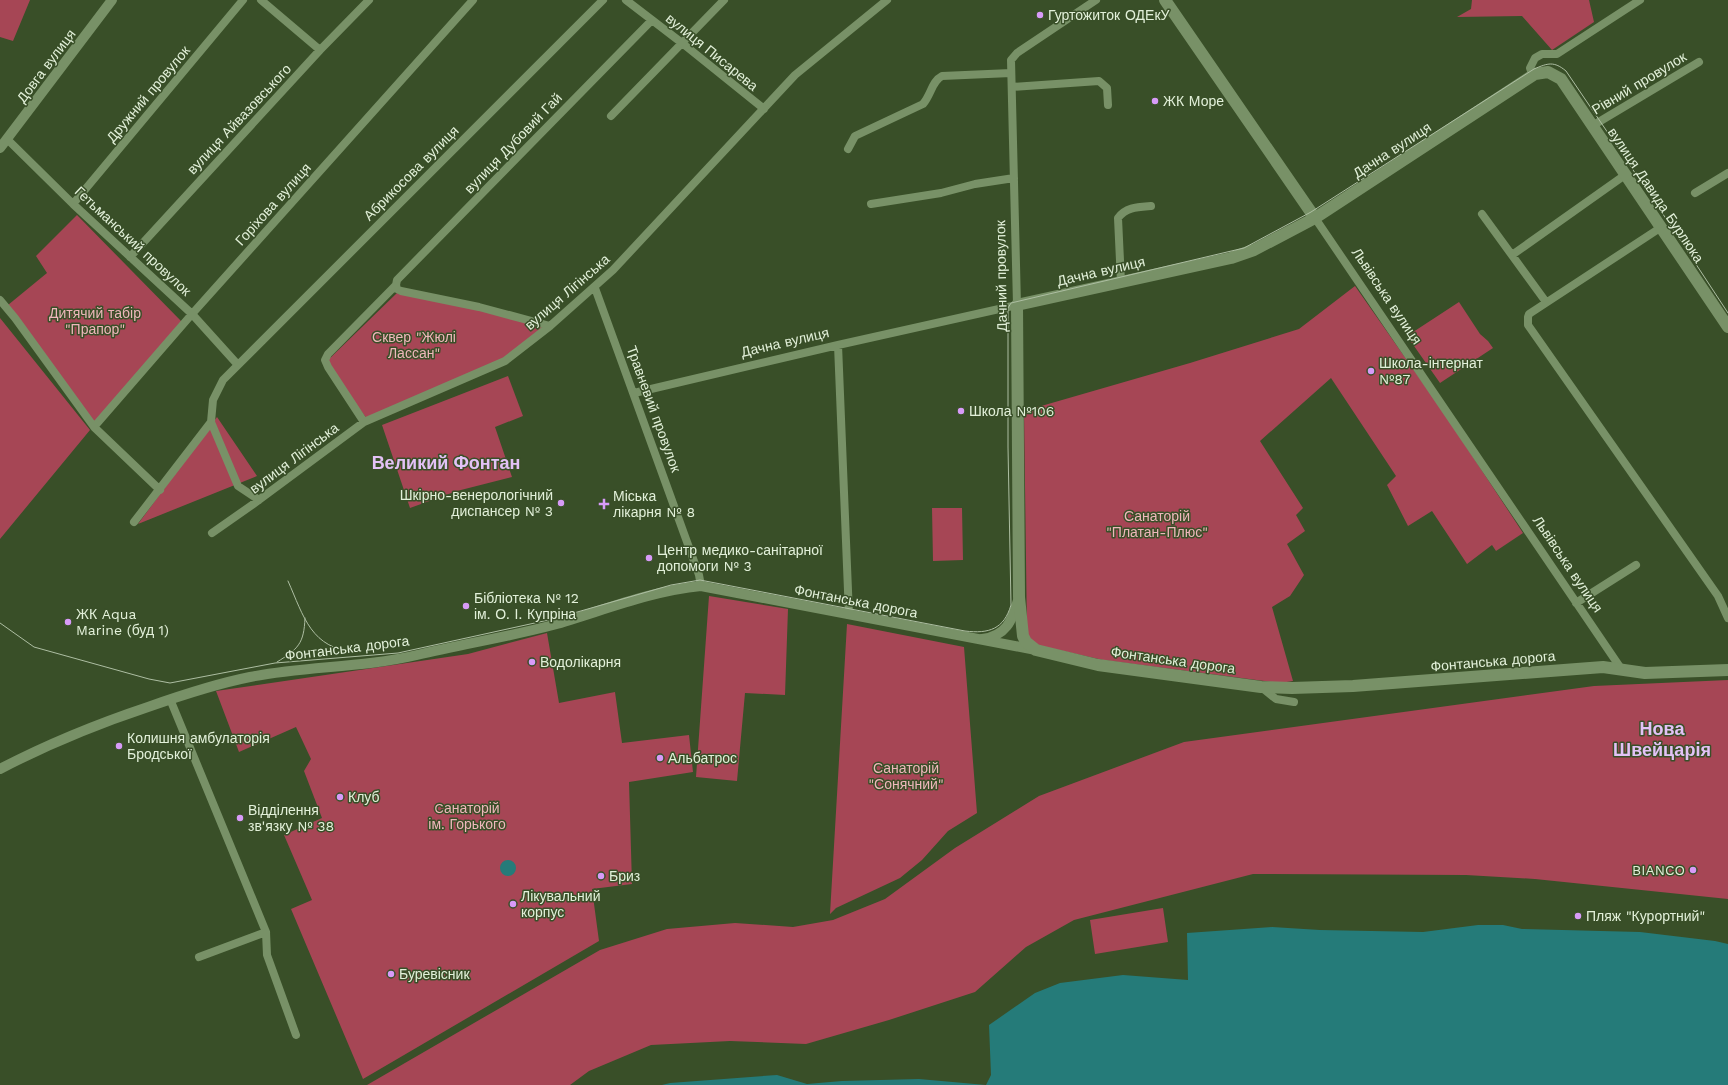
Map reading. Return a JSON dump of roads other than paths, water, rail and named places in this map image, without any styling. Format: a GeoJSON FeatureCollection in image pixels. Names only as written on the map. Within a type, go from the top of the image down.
{"type":"FeatureCollection","features":[{"type":"Feature","properties":{"kind":"main road","name":"Львівська вулиця"},"geometry":{"type":"LineString","coordinates":[[1165,0],[1315,218]]}},
{"type":"Feature","properties":{"kind":"main road","name":"Дачна вулиця"},"geometry":{"type":"LineString","coordinates":[[1017,305],[1231,258],[1254,250],[1315,218],[1532,76],[1541,72],[1548,72],[1561,79]]}},
{"type":"Feature","properties":{"kind":"main road","name":"вулиця Давида Бурлюка"},"geometry":{"type":"LineString","coordinates":[[1561,79],[1728,327]]}},
{"type":"Feature","properties":{"kind":"main road","name":"Дачний провулок"},"geometry":{"type":"LineString","coordinates":[[1017,305],[1019,597],[1023,636],[1026,642],[1036,650]]}},
{"type":"Feature","properties":{"kind":"main road","name":"Фонтанська дорога"},"geometry":{"type":"LineString","coordinates":[[1036,650],[1098,666],[1261,687],[1292,688],[1353,686],[1603,667],[1645,673],[1728,670]]}},
{"type":"Feature","properties":{"kind":"street","name":"Довга вулиця"},"geometry":{"type":"LineString","coordinates":[[0,148],[112,0]]}},
{"type":"Feature","properties":{"kind":"street","name":"Дружний провулок"},"geometry":{"type":"LineString","coordinates":[[73,204],[244,0]]}},
{"type":"Feature","properties":{"kind":"street"},"geometry":{"type":"LineString","coordinates":[[261,0],[320,50]]}},
{"type":"Feature","properties":{"kind":"street","name":"вулиця Айвазовського"},"geometry":{"type":"LineString","coordinates":[[130,257],[320,50],[369,0]]}},
{"type":"Feature","properties":{"kind":"street","name":"Горіхова вулиця"},"geometry":{"type":"LineString","coordinates":[[94,427],[192,314],[473,0]]}},
{"type":"Feature","properties":{"kind":"street","name":"Абрикосова вулиця"},"geometry":{"type":"LineString","coordinates":[[211,422],[213,400],[223,380],[603,0]]}},
{"type":"Feature","properties":{"kind":"street","name":"вулиця Писарева"},"geometry":{"type":"LineString","coordinates":[[626,0],[764,109]]}},
{"type":"Feature","properties":{"kind":"street"},"geometry":{"type":"LineString","coordinates":[[611,116],[724,0]]}},
{"type":"Feature","properties":{"kind":"street","name":"вулиця Лігінська"},"geometry":{"type":"LineString","coordinates":[[212,533],[364,422],[505,361],[550,326],[596,288],[794,76],[887,0]]}},
{"type":"Feature","properties":{"kind":"street","name":"Дачний провулок"},"geometry":{"type":"LineString","coordinates":[[1017,305],[1011,60],[1014,55],[1096,0]]}},
{"type":"Feature","properties":{"kind":"street"},"geometry":{"type":"LineString","coordinates":[[1532,76],[1530,68],[1535,58],[1542,54],[1557,54],[1640,0]]}},
{"type":"Feature","properties":{"kind":"street","name":"вулиця Дубовий Гай"},"geometry":{"type":"LineString","coordinates":[[364,422],[328,367],[326,357],[396,284],[397,280],[652,20]]}},
{"type":"Feature","properties":{"kind":"street","name":"Рівний провулок"},"geometry":{"type":"LineString","coordinates":[[1592,126],[1699,62]]}},
{"type":"Feature","properties":{"kind":"street"},"geometry":{"type":"LineString","coordinates":[[848,149],[855,136],[923,104],[936,80],[942,76],[1011,73]]}},
{"type":"Feature","properties":{"kind":"street"},"geometry":{"type":"LineString","coordinates":[[1012,87],[1099,81],[1107,88],[1108,105]]}},
{"type":"Feature","properties":{"kind":"street","name":"Гетьманський провулок"},"geometry":{"type":"LineString","coordinates":[[7,139],[73,204],[192,314],[238,365]]}},
{"type":"Feature","properties":{"kind":"street"},"geometry":{"type":"LineString","coordinates":[[1695,193],[1728,172]]}},
{"type":"Feature","properties":{"kind":"street"},"geometry":{"type":"LineString","coordinates":[[1512,255],[1625,175]]}},
{"type":"Feature","properties":{"kind":"street"},"geometry":{"type":"LineString","coordinates":[[871,204],[941,193],[975,184],[1014,178]]}},
{"type":"Feature","properties":{"kind":"street"},"geometry":{"type":"LineString","coordinates":[[1121,282],[1118,218],[1123,211],[1132,208],[1151,206]]}},
{"type":"Feature","properties":{"kind":"street"},"geometry":{"type":"LineString","coordinates":[[1482,214],[1546,302]]}},
{"type":"Feature","properties":{"kind":"street","name":"Львівська вулиця"},"geometry":{"type":"LineString","coordinates":[[1315,218],[1622,670]]}},
{"type":"Feature","properties":{"kind":"street"},"geometry":{"type":"LineString","coordinates":[[1660,228],[1529,314],[1528,325],[1718,596],[1728,618]]}},
{"type":"Feature","properties":{"kind":"street"},"geometry":{"type":"LineString","coordinates":[[396,284],[397,289],[401,291],[479,307],[550,326]]}},
{"type":"Feature","properties":{"kind":"street","name":"Травневий провулок"},"geometry":{"type":"LineString","coordinates":[[596,288],[699,575],[701,586]]}},
{"type":"Feature","properties":{"kind":"street"},"geometry":{"type":"LineString","coordinates":[[0,300],[15,318],[94,427],[160,490]]}},
{"type":"Feature","properties":{"kind":"street","name":"Дачна вулиця"},"geometry":{"type":"LineString","coordinates":[[634,392],[1017,305]]}},
{"type":"Feature","properties":{"kind":"street"},"geometry":{"type":"LineString","coordinates":[[838,345],[849,615]]}},
{"type":"Feature","properties":{"kind":"street"},"geometry":{"type":"LineString","coordinates":[[134,522],[211,422]]}},
{"type":"Feature","properties":{"kind":"street"},"geometry":{"type":"LineString","coordinates":[[211,422],[238,486],[259,500]]}},
{"type":"Feature","properties":{"kind":"street"},"geometry":{"type":"LineString","coordinates":[[1576,603],[1636,565]]}},
{"type":"Feature","properties":{"kind":"street","name":"Фонтанська дорога"},"geometry":{"type":"LineString","coordinates":[[0,769],[50,744],[89,728],[192,691],[250,677],[288,671],[399,659],[550,626],[663,592],[701,586],[1036,650]]}},
{"type":"Feature","properties":{"kind":"street","name":"Дачний провулок"},"geometry":{"type":"LineString","coordinates":[[976,639],[989,638],[1003,631],[1013,617],[1019,597]]}},
{"type":"Feature","properties":{"kind":"street"},"geometry":{"type":"LineString","coordinates":[[1261,687],[1276,699],[1294,702]]}},
{"type":"Feature","properties":{"kind":"street"},"geometry":{"type":"LineString","coordinates":[[170,699],[266,932],[267,955],[296,1035]]}},
{"type":"Feature","properties":{"kind":"street"},"geometry":{"type":"LineString","coordinates":[[199,957],[266,932]]}},
{"type":"Feature","properties":{"kind":"water"},"geometry":{"type":"Polygon","coordinates":[[[508,860],[514,862],[516,868],[514,874],[508,876],[502,874],[500,868],[502,862],[508,860]]]}},
{"type":"Feature","properties":{"kind":"water"},"geometry":{"type":"Polygon","coordinates":[[[1478,925],[1503,925],[1522,929],[1640,932],[1715,941],[1728,944],[1728,1085],[986,1085],[991,1075],[989,1025],[1035,993],[1060,983],[1123,975],[1188,980],[1187,933],[1272,927],[1320,930],[1423,932],[1478,925]]]}},
{"type":"Feature","properties":{"kind":"water"},"geometry":{"type":"Polygon","coordinates":[[[777,1075],[807,1084],[842,1081],[919,1079],[986,1085],[662,1085],[670,1083],[777,1075]]]}},
{"type":"Feature","properties":{"kind":"tram line"},"geometry":{"type":"LineString","coordinates":[[0,623],[34,647],[149,679],[170,683],[275,663],[398,653],[553,619],[671,585],[700,580],[965,631],[981,632],[994,628],[1000,625],[1004,620],[1011,605],[1008,447],[1008,308],[1011,303],[1244,248],[1311,212],[1534,69],[1547,64],[1554,64],[1566,71],[1728,313]]}},
{"type":"Feature","properties":{"kind":"tram line"},"geometry":{"type":"LineString","coordinates":[[288,581],[299,607],[311,629],[319,638],[329,645],[341,650],[356,652]]}},
{"type":"Feature","properties":{"kind":"tram line"},"geometry":{"type":"LineString","coordinates":[[811,596],[852,604]]}},
{"type":"Feature","properties":{"kind":"tram line"},"geometry":{"type":"LineString","coordinates":[[277,662],[295,649],[298,645],[303,634],[305,618]]}},
{"type":"Feature","properties":{"kind":"place","name":"Гуртожиток ОДЕкУ"},"geometry":{"type":"Point","coordinates":[1040,15]}},
{"type":"Feature","properties":{"kind":"place","name":"ЖК Море"},"geometry":{"type":"Point","coordinates":[1155,101]}},
{"type":"Feature","properties":{"kind":"place","name":"Школа-інтернат №87"},"geometry":{"type":"Point","coordinates":[1371,371]}},
{"type":"Feature","properties":{"kind":"place","name":"Школа №106"},"geometry":{"type":"Point","coordinates":[961,411]}},
{"type":"Feature","properties":{"kind":"place","name":"Шкірно-венерологічний диспансер № 3"},"geometry":{"type":"Point","coordinates":[561,503]}},
{"type":"Feature","properties":{"kind":"place","name":"Міська лікарня № 8"},"geometry":{"type":"Point","coordinates":[604,504]}},
{"type":"Feature","properties":{"kind":"place","name":"Центр медико-санітарної допомоги № 3"},"geometry":{"type":"Point","coordinates":[649,558]}},
{"type":"Feature","properties":{"kind":"place","name":"Бібліотека № 12 ім. О. І. Купріна"},"geometry":{"type":"Point","coordinates":[466,606]}},
{"type":"Feature","properties":{"kind":"place","name":"ЖК Aqua Marine (буд 1)"},"geometry":{"type":"Point","coordinates":[68,622]}},
{"type":"Feature","properties":{"kind":"place","name":"Водолікарня"},"geometry":{"type":"Point","coordinates":[532,662]}},
{"type":"Feature","properties":{"kind":"place","name":"Колишня амбулаторія Бродської"},"geometry":{"type":"Point","coordinates":[119,746]}},
{"type":"Feature","properties":{"kind":"place","name":"Альбатрос"},"geometry":{"type":"Point","coordinates":[660,758]}},
{"type":"Feature","properties":{"kind":"place","name":"Клуб"},"geometry":{"type":"Point","coordinates":[340,797]}},
{"type":"Feature","properties":{"kind":"place","name":"Відділення зв'язку № 38"},"geometry":{"type":"Point","coordinates":[240,818]}},
{"type":"Feature","properties":{"kind":"place","name":"BIANCO"},"geometry":{"type":"Point","coordinates":[1693,870]}},
{"type":"Feature","properties":{"kind":"place","name":"Бриз"},"geometry":{"type":"Point","coordinates":[601,876]}},
{"type":"Feature","properties":{"kind":"place","name":"Лікувальний корпус"},"geometry":{"type":"Point","coordinates":[513,904]}},
{"type":"Feature","properties":{"kind":"place","name":"Пляж \"Курортний\""},"geometry":{"type":"Point","coordinates":[1578,916]}},
{"type":"Feature","properties":{"kind":"place","name":"Буревісник"},"geometry":{"type":"Point","coordinates":[391,974]}},
{"type":"Feature","properties":{"kind":"district","name":"Великий Фонтан"},"geometry":{"type":"Point","coordinates":[446,463]}},
{"type":"Feature","properties":{"kind":"district","name":"Нова Швейцарія"},"geometry":{"type":"Point","coordinates":[1662,739]}},
{"type":"Feature","properties":{"kind":"park label","name":"Дитячий табір \"Прапор\""},"geometry":{"type":"Point","coordinates":[95,322]}},
{"type":"Feature","properties":{"kind":"park label","name":"Сквер \"Жюлі Лассан\""},"geometry":{"type":"Point","coordinates":[414,346]}},
{"type":"Feature","properties":{"kind":"park label","name":"Санаторій \"Платан-Плюс\""},"geometry":{"type":"Point","coordinates":[1157,524]}},
{"type":"Feature","properties":{"kind":"park label","name":"Санаторій \"Сонячний\""},"geometry":{"type":"Point","coordinates":[906,776]}},
{"type":"Feature","properties":{"kind":"park label","name":"Cанаторій ім. Горького"},"geometry":{"type":"Point","coordinates":[467,816]}}]}
